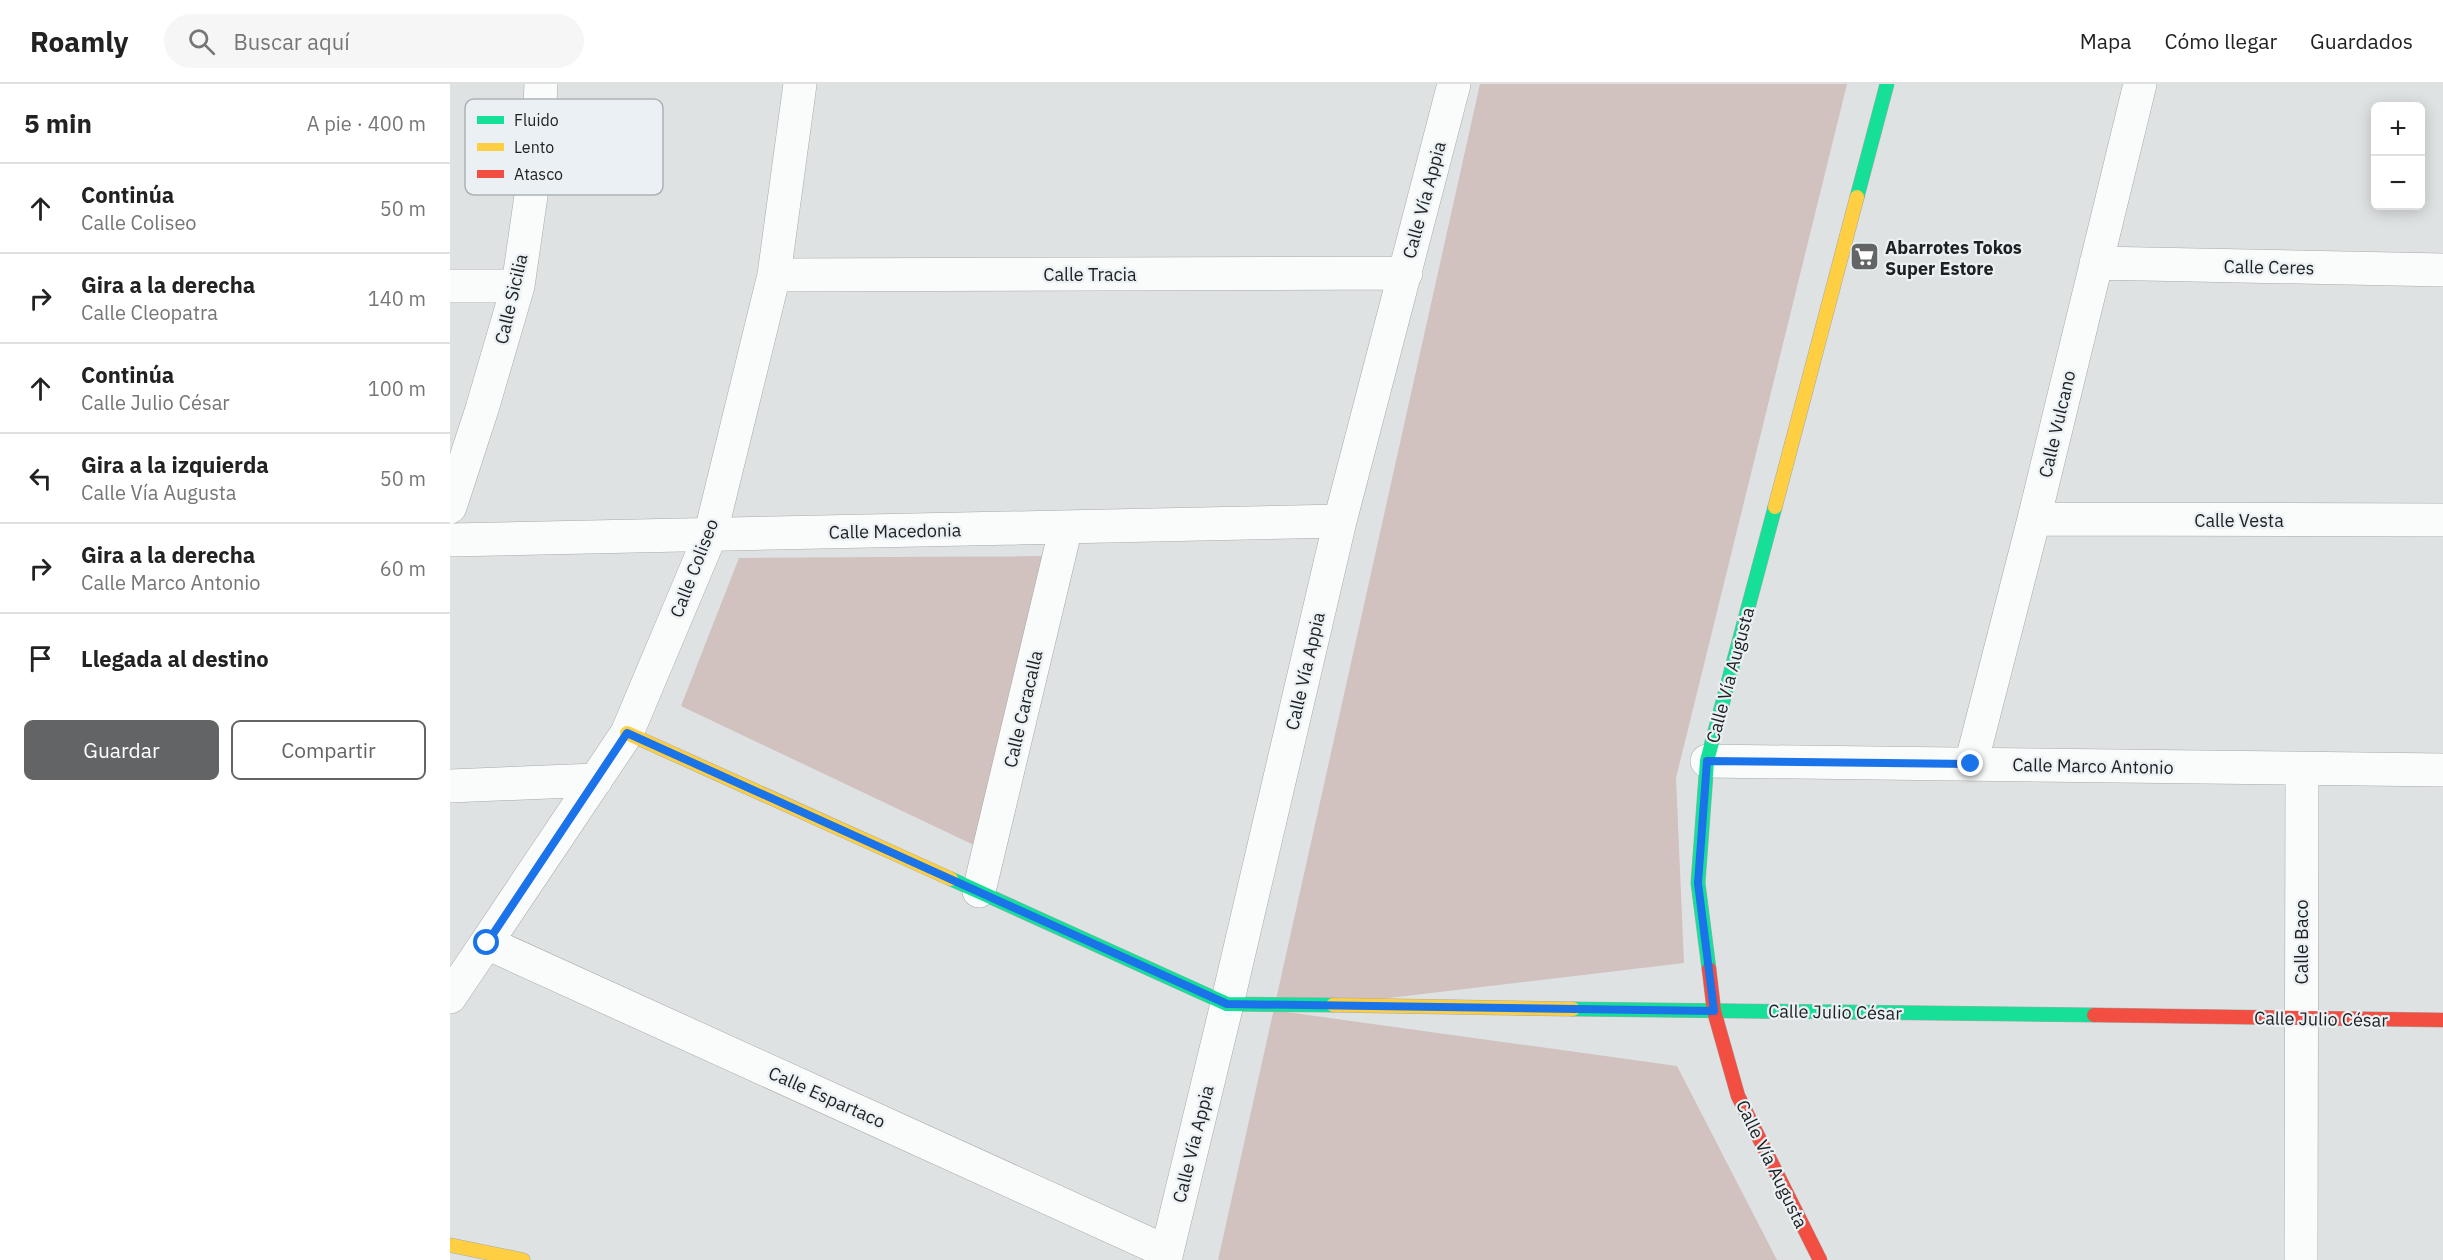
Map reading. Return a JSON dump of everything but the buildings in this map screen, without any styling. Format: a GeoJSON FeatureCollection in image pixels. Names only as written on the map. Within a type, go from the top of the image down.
{"type":"FeatureCollection","features":[{"type":"Feature","properties":{"kind":"street","name":"Calle Sicilia"},"geometry":{"type":"LineString","coordinates":[[540,99],[541,84]]}},
{"type":"Feature","properties":{"kind":"street","name":"Calle Coliseo"},"geometry":{"type":"LineString","coordinates":[[450,997],[627,733],[710,536],[774,275],[800,84]]}},
{"type":"Feature","properties":{"kind":"street","name":"Calle Vía Appia"},"geometry":{"type":"LineString","coordinates":[[1166,1256],[1340,521],[1454,84]]}},
{"type":"Feature","properties":{"kind":"street","name":"Calle Vía Augusta"},"geometry":{"type":"LineString","coordinates":[[1820,1260],[1738,1096],[1714,1011],[1698,883],[1707,761],[1887,84]]}},
{"type":"Feature","properties":{"kind":"street","name":"Calle Vulcano"},"geometry":{"type":"LineString","coordinates":[[1971,764],[2034,519],[2140,84]]}},
{"type":"Feature","properties":{"kind":"street","name":"Calle Sicilia"},"geometry":{"type":"LineString","coordinates":[[450,507],[483,409],[518,286],[531,195]]}},
{"type":"Feature","properties":{"kind":"street","name":"Calle Ceres"},"geometry":{"type":"LineString","coordinates":[[2096,263],[2443,270]]}},
{"type":"Feature","properties":{"kind":"street","name":"Calle Tracia"},"geometry":{"type":"LineString","coordinates":[[774,275],[1406,273]]}},
{"type":"Feature","properties":{"kind":"street"},"geometry":{"type":"LineString","coordinates":[[450,286],[518,286]]}},
{"type":"Feature","properties":{"kind":"street","name":"Calle Vesta"},"geometry":{"type":"LineString","coordinates":[[2034,519],[2443,520]]}},
{"type":"Feature","properties":{"kind":"street","name":"Calle Macedonia"},"geometry":{"type":"LineString","coordinates":[[450,540],[1340,521]]}},
{"type":"Feature","properties":{"kind":"street","name":"Calle Caracalla"},"geometry":{"type":"LineString","coordinates":[[979,891],[1066,527]]}},
{"type":"Feature","properties":{"kind":"street"},"geometry":{"type":"LineString","coordinates":[[627,733],[1227,1004]]}},
{"type":"Feature","properties":{"kind":"street","name":"Calle Marco Antonio"},"geometry":{"type":"LineString","coordinates":[[1707,761],[2443,770]]}},
{"type":"Feature","properties":{"kind":"street","name":"Calle Baco"},"geometry":{"type":"LineString","coordinates":[[2301,1260],[2302,769]]}},
{"type":"Feature","properties":{"kind":"street"},"geometry":{"type":"LineString","coordinates":[[450,786],[596,780]]}},
{"type":"Feature","properties":{"kind":"street","name":"Calle Espartaco"},"geometry":{"type":"LineString","coordinates":[[487,943],[1166,1256]]}},
{"type":"Feature","properties":{"kind":"street","name":"Calle Julio César"},"geometry":{"type":"LineString","coordinates":[[1227,1004],[2443,1020]]}},
{"type":"Feature","properties":{"kind":"street"},"geometry":{"type":"LineString","coordinates":[[450,1245],[523,1260]]}},
{"type":"Feature","properties":{"kind":"shaded area"},"geometry":{"type":"Polygon","coordinates":[[[1480,84],[1847,84],[1676,778],[1684,963],[1279,1011],[1677,1066],[1777,1260],[1218,1260],[1480,84]]]}},
{"type":"Feature","properties":{"kind":"shaded area"},"geometry":{"type":"Polygon","coordinates":[[[1045,556],[976,846],[681,706],[739,558],[1045,556]]]}},
{"type":"Feature","properties":{"kind":"traffic: fast"},"geometry":{"type":"LineString","coordinates":[[1857,197],[1887,84]]}},
{"type":"Feature","properties":{"kind":"traffic: fast"},"geometry":{"type":"LineString","coordinates":[[1709,969],[1698,883],[1707,761],[1775,507]]}},
{"type":"Feature","properties":{"kind":"traffic: fast"},"geometry":{"type":"LineString","coordinates":[[951,879],[1227,1004],[1333,1005]]}},
{"type":"Feature","properties":{"kind":"traffic: fast"},"geometry":{"type":"LineString","coordinates":[[1573,1009],[2094,1015]]}},
{"type":"Feature","properties":{"kind":"traffic: slow"},"geometry":{"type":"LineString","coordinates":[[1775,507],[1857,197]]}},
{"type":"Feature","properties":{"kind":"traffic: slow"},"geometry":{"type":"LineString","coordinates":[[627,733],[951,879]]}},
{"type":"Feature","properties":{"kind":"traffic: slow"},"geometry":{"type":"LineString","coordinates":[[1333,1005],[1573,1009]]}},
{"type":"Feature","properties":{"kind":"traffic: slow"},"geometry":{"type":"LineString","coordinates":[[450,1245],[523,1260]]}},
{"type":"Feature","properties":{"kind":"traffic: jam"},"geometry":{"type":"LineString","coordinates":[[1709,969],[1714,1011],[1738,1096],[1820,1260]]}},
{"type":"Feature","properties":{"kind":"traffic: jam"},"geometry":{"type":"LineString","coordinates":[[2094,1015],[2443,1020]]}},
{"type":"Feature","properties":{"kind":"place","name":"Abarrotes Tokos Super Estore"},"geometry":{"type":"Point","coordinates":[1864,257]}},
{"type":"Feature","properties":{"kind":"route"},"geometry":{"type":"LineString","coordinates":[[487,943],[627,733],[1227,1004],[1714,1011],[1698,883],[1707,761],[1971,764]]}}]}
